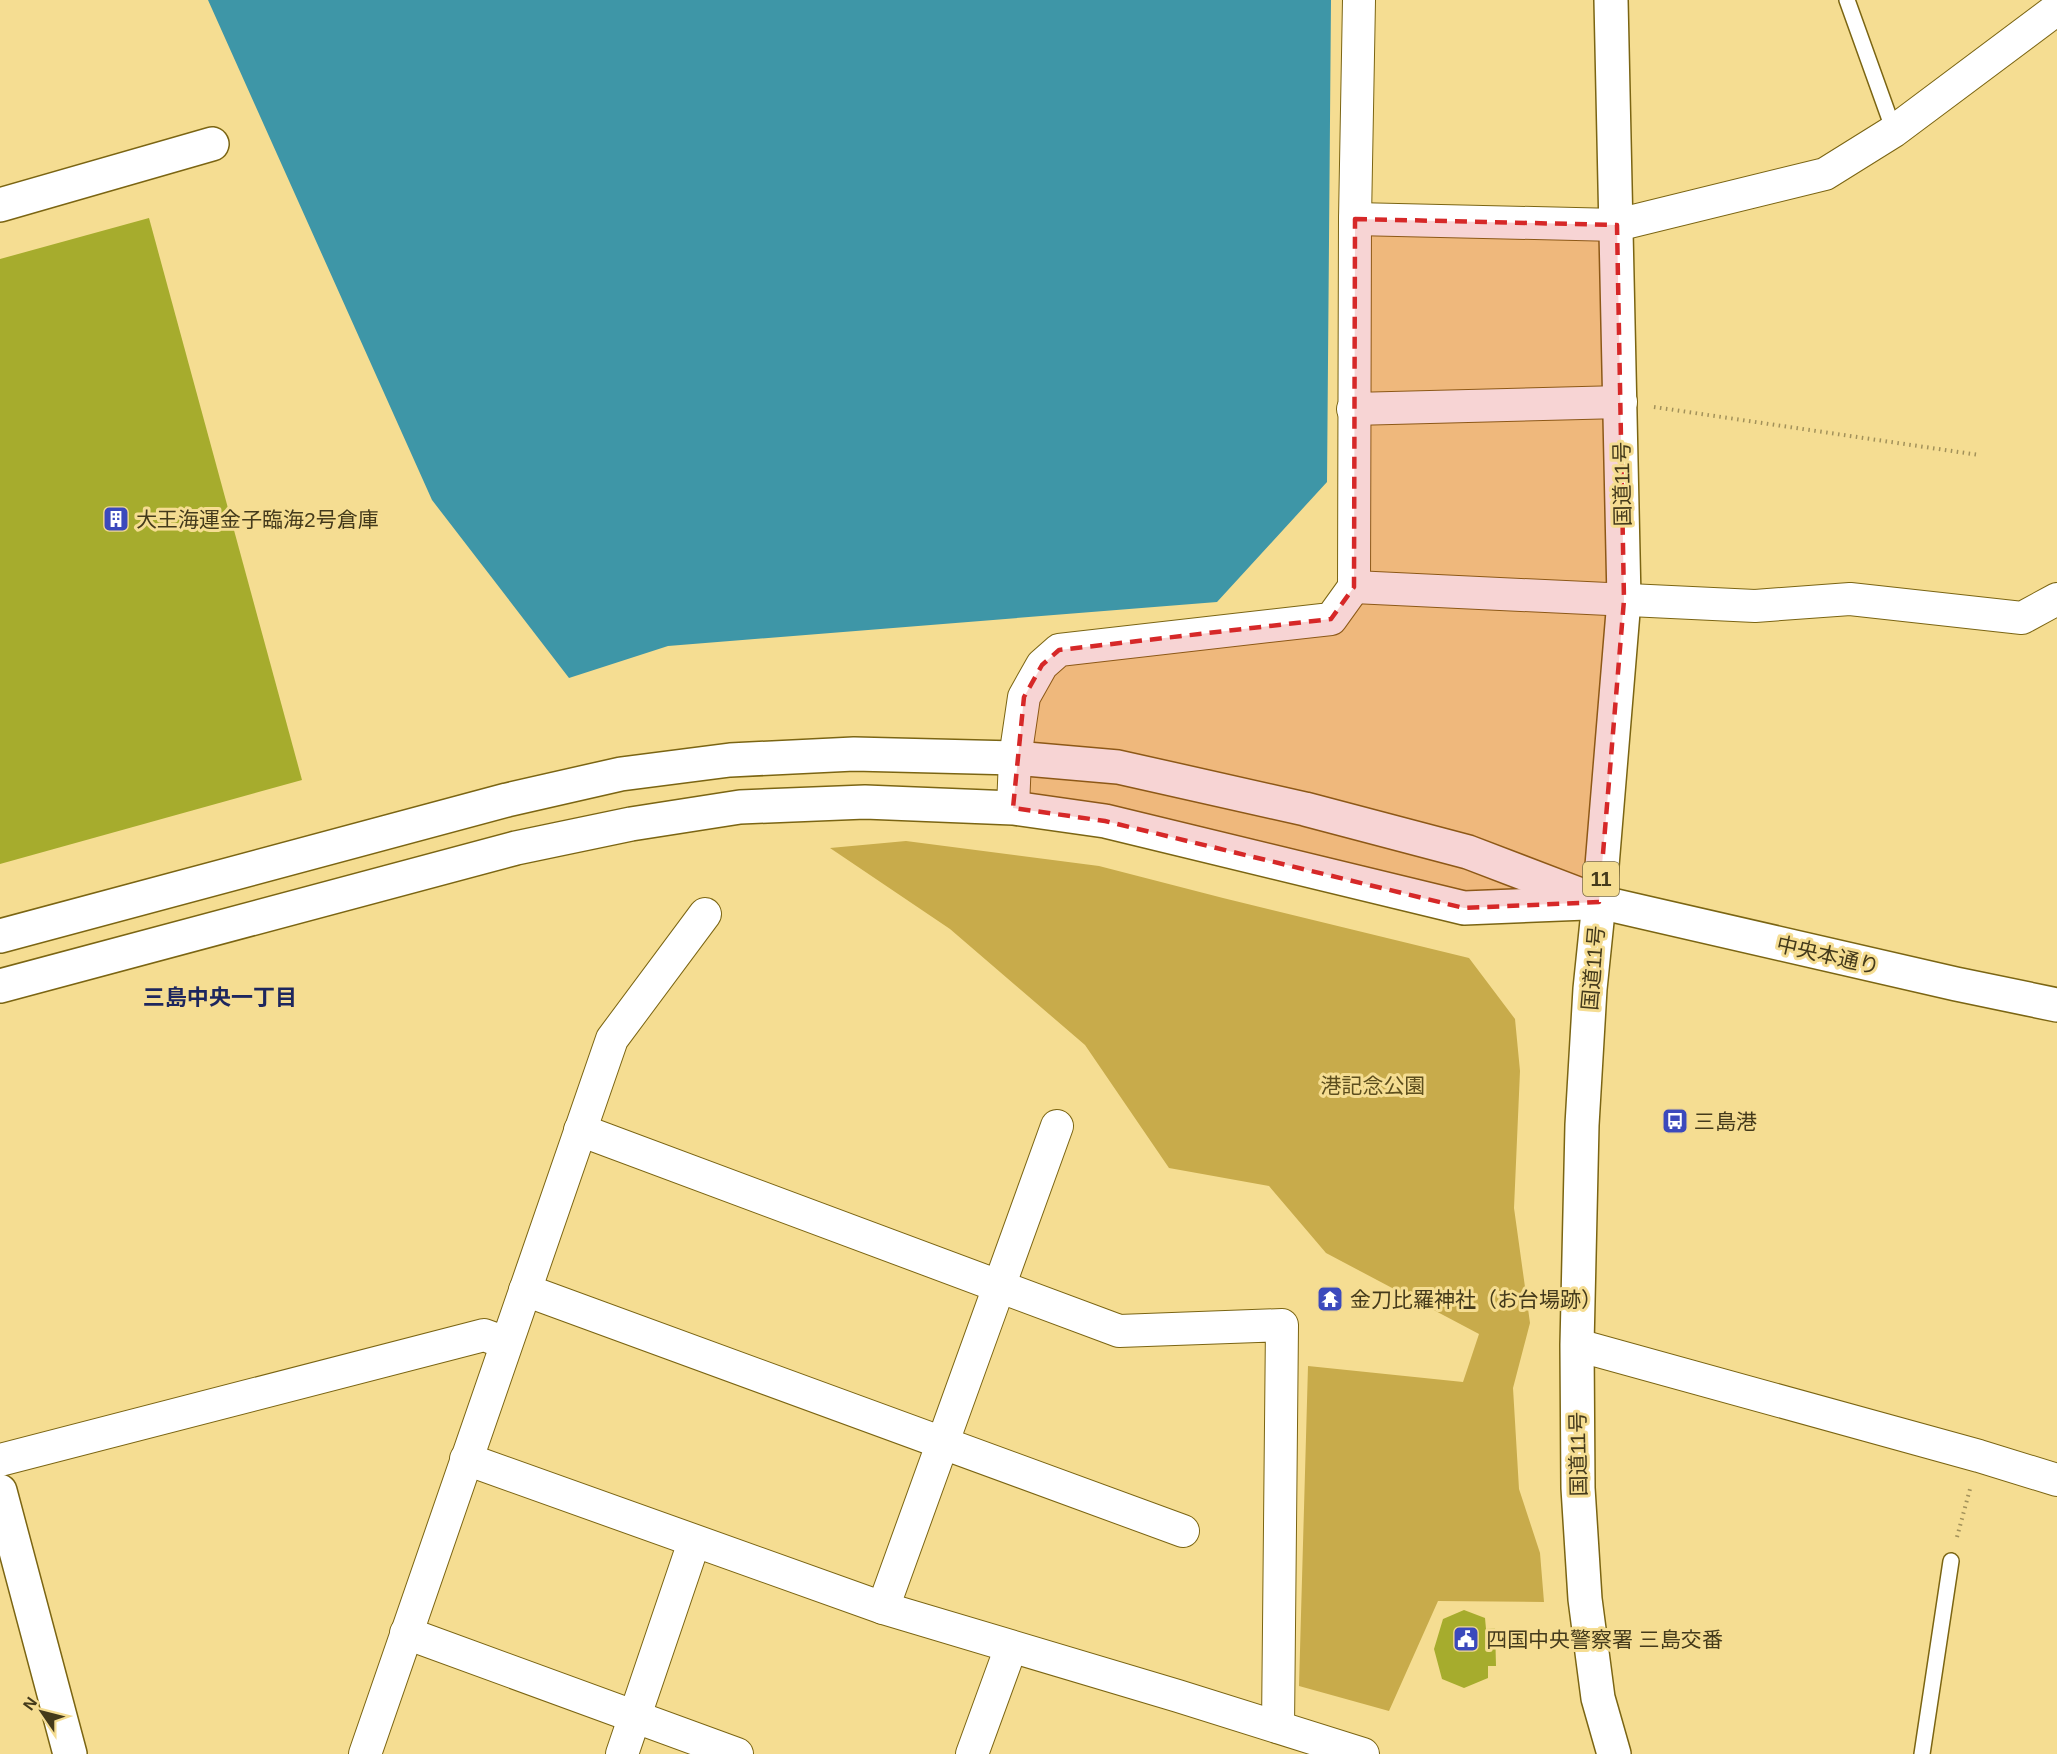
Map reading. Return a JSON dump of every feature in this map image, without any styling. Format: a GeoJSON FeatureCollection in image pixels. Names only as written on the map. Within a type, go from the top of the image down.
{"type":"FeatureCollection","features":[{"type":"Feature","properties":{"kind":"main road","name":"国道11号"},"geometry":{"type":"LineString","coordinates":[[1611,0],[1624,600],[1590,989],[1582,1125],[1577,1345],[1578,1488],[1585,1599],[1598,1698],[1614,1754]]}},
{"type":"Feature","properties":{"kind":"main road"},"geometry":{"type":"LineString","coordinates":[[0,205],[212,144]]}},
{"type":"Feature","properties":{"kind":"main road"},"geometry":{"type":"LineString","coordinates":[[0,936],[496,803],[621,774],[730,760],[854,754],[1015,758],[1119,767],[1305,809],[1468,852],[1599,902]]}},
{"type":"Feature","properties":{"kind":"main road"},"geometry":{"type":"LineString","coordinates":[[0,986],[516,848],[631,824],[740,807],[865,802],[1013,808],[1105,821],[1464,908],[1599,902]]}},
{"type":"Feature","properties":{"kind":"main road","name":"中央本通り"},"geometry":{"type":"LineString","coordinates":[[1599,902],[2057,1005]]}},
{"type":"Feature","properties":{"kind":"main road"},"geometry":{"type":"LineString","coordinates":[[0,1491],[70,1754]]}},
{"type":"Feature","properties":{"kind":"street"},"geometry":{"type":"LineString","coordinates":[[1013,808],[1015,758],[1024,697],[1042,665],[1059,650],[1331,619],[1354,587],[1353,409],[1359,0]]}},
{"type":"Feature","properties":{"kind":"street"},"geometry":{"type":"LineString","coordinates":[[1355,219],[1617,225],[1825,174],[1894,131],[2057,9]]}},
{"type":"Feature","properties":{"kind":"street"},"geometry":{"type":"LineString","coordinates":[[1353,409],[1621,402]]}},
{"type":"Feature","properties":{"kind":"street"},"geometry":{"type":"LineString","coordinates":[[1354,587],[1755,606],[1850,598],[2022,618],[2057,598]]}},
{"type":"Feature","properties":{"kind":"street"},"geometry":{"type":"LineString","coordinates":[[365,1754],[612,1039],[705,914]]}},
{"type":"Feature","properties":{"kind":"street"},"geometry":{"type":"LineString","coordinates":[[882,1608],[1057,1126]]}},
{"type":"Feature","properties":{"kind":"street"},"geometry":{"type":"LineString","coordinates":[[580,1130],[998,1288],[1119,1331],[1282,1324],[1278,1727]]}},
{"type":"Feature","properties":{"kind":"street"},"geometry":{"type":"LineString","coordinates":[[525,1290],[1183,1531]]}},
{"type":"Feature","properties":{"kind":"street"},"geometry":{"type":"LineString","coordinates":[[0,1460],[484,1335],[506,1343]]}},
{"type":"Feature","properties":{"kind":"street"},"geometry":{"type":"LineString","coordinates":[[1577,1345],[1979,1456],[2057,1480]]}},
{"type":"Feature","properties":{"kind":"street"},"geometry":{"type":"LineString","coordinates":[[466,1459],[882,1608],[1363,1754]]}},
{"type":"Feature","properties":{"kind":"street"},"geometry":{"type":"LineString","coordinates":[[622,1754],[694,1542]]}},
{"type":"Feature","properties":{"kind":"street"},"geometry":{"type":"LineString","coordinates":[[406,1633],[737,1754]]}},
{"type":"Feature","properties":{"kind":"street"},"geometry":{"type":"LineString","coordinates":[[972,1754],[1011,1647]]}},
{"type":"Feature","properties":{"kind":"lane"},"geometry":{"type":"LineString","coordinates":[[1848,0],[1894,131]]}},
{"type":"Feature","properties":{"kind":"lane"},"geometry":{"type":"LineString","coordinates":[[1922,1754],[1951,1561]]}},
{"type":"Feature","properties":{"kind":"path"},"geometry":{"type":"LineString","coordinates":[[1621,402],[1979,455]]}},
{"type":"Feature","properties":{"kind":"path"},"geometry":{"type":"LineString","coordinates":[[1951,1561],[1979,1456]]}},
{"type":"Feature","properties":{"kind":"highlighted area"},"geometry":{"type":"Polygon","coordinates":[[[1355,219],[1617,225],[1624,600],[1599,902],[1464,908],[1105,821],[1013,808],[1024,697],[1042,665],[1059,650],[1331,619],[1354,587],[1355,219]]]}},
{"type":"Feature","properties":{"kind":"green space","name":"港記念公園"},"geometry":{"type":"Polygon","coordinates":[[[906,841],[1099,866],[1469,958],[1515,1019],[1520,1071],[1514,1208],[1530,1323],[1513,1388],[1519,1489],[1540,1553],[1544,1602],[1438,1601],[1389,1711],[1299,1686],[1308,1366],[1463,1382],[1479,1334],[1326,1253],[1269,1186],[1169,1168],[1085,1045],[950,929],[830,848],[906,841]]]}},
{"type":"Feature","properties":{"kind":"water"},"geometry":{"type":"Polygon","coordinates":[[[208,0],[1331,0],[1327,482],[1217,602],[668,646],[569,678],[432,500],[208,0]]]}},
{"type":"Feature","properties":{"kind":"building","name":"大王海運金子臨海2号倉庫"},"geometry":{"type":"Polygon","coordinates":[[[149,218],[302,780],[0,864],[0,259],[149,218]]]}},
{"type":"Feature","properties":{"kind":"building","name":"四国中央警察署 三島交番"},"geometry":{"type":"Polygon","coordinates":[[[1464,1610],[1485,1618],[1486,1629],[1495,1628],[1496,1666],[1488,1666],[1488,1678],[1464,1688],[1442,1679],[1434,1649],[1443,1619],[1464,1610]]]}},
{"type":"Feature","properties":{"kind":"place","name":"大王海運金子臨海2号倉庫"},"geometry":{"type":"Point","coordinates":[116,519]}},
{"type":"Feature","properties":{"kind":"place","name":"三島港"},"geometry":{"type":"Point","coordinates":[1675,1121]}},
{"type":"Feature","properties":{"kind":"place","name":"金刀比羅神社（お台場跡）"},"geometry":{"type":"Point","coordinates":[1330,1299]}},
{"type":"Feature","properties":{"kind":"place","name":"四国中央警察署 三島交番"},"geometry":{"type":"Point","coordinates":[1466,1639]}},
{"type":"Feature","properties":{"kind":"district","name":"三島中央一丁目"},"geometry":{"type":"Point","coordinates":[220,997]}}]}
